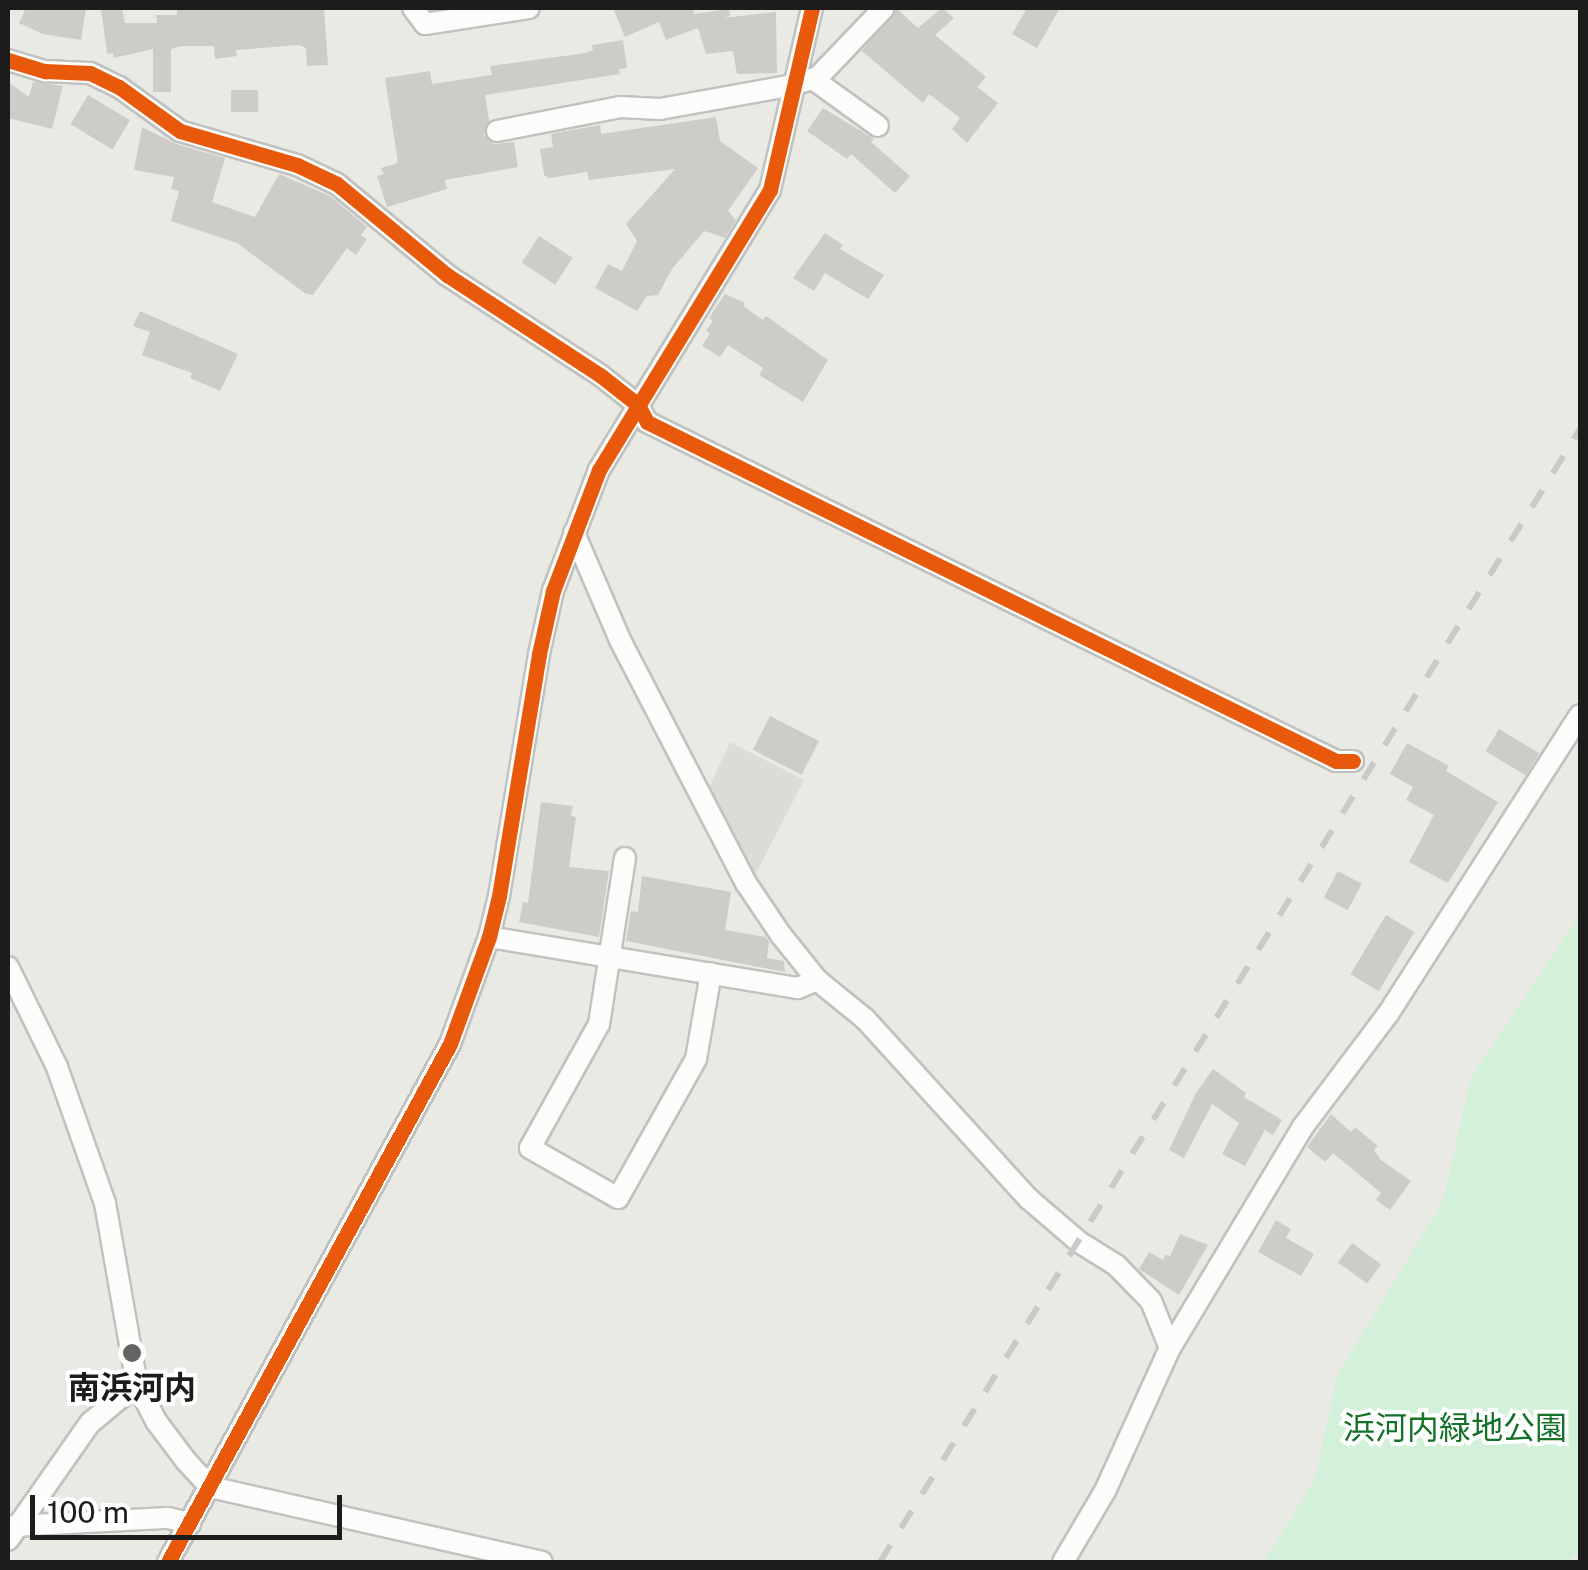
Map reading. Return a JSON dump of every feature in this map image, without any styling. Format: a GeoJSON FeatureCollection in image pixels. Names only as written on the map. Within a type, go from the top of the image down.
{"type":"FeatureCollection","features":[{"type":"Feature","properties":{"kind":"street"},"geometry":{"type":"LineString","coordinates":[[413,8],[425,24],[530,8]]}},
{"type":"Feature","properties":{"kind":"street"},"geometry":{"type":"LineString","coordinates":[[168,1562],[422,1102],[457,1027],[489,938],[539,654],[574,533],[599,470],[756,220],[775,174],[810,11],[786,8]]}},
{"type":"Feature","properties":{"kind":"street"},"geometry":{"type":"LineString","coordinates":[[497,130],[620,107],[660,108],[793,85],[818,77],[884,8]]}},
{"type":"Feature","properties":{"kind":"street"},"geometry":{"type":"LineString","coordinates":[[8,60],[45,71],[90,74],[119,88],[180,130],[296,165],[336,184],[447,275],[600,375],[638,406],[648,422],[1336,761],[1352,761]]}},
{"type":"Feature","properties":{"kind":"street"},"geometry":{"type":"LineString","coordinates":[[818,77],[817,82],[878,126]]}},
{"type":"Feature","properties":{"kind":"street"},"geometry":{"type":"LineString","coordinates":[[574,533],[620,640],[746,883],[817,980],[866,1019],[1029,1199],[1079,1242],[1116,1264],[1140,1289],[1151,1302],[1170,1348]]}},
{"type":"Feature","properties":{"kind":"street"},"geometry":{"type":"LineString","coordinates":[[1062,1562],[1105,1491],[1170,1348],[1302,1128],[1388,1014],[1580,714]]}},
{"type":"Feature","properties":{"kind":"street"},"geometry":{"type":"LineString","coordinates":[[625,858],[599,1024],[530,1148],[618,1198],[696,1058],[711,973]]}},
{"type":"Feature","properties":{"kind":"street"},"geometry":{"type":"LineString","coordinates":[[489,938],[798,988],[817,980]]}},
{"type":"Feature","properties":{"kind":"street"},"geometry":{"type":"LineString","coordinates":[[8,967],[57,1067],[106,1202],[137,1384],[156,1421],[210,1487],[542,1562]]}},
{"type":"Feature","properties":{"kind":"street"},"geometry":{"type":"LineString","coordinates":[[12,1531],[90,1422],[137,1384]]}},
{"type":"Feature","properties":{"kind":"street"},"geometry":{"type":"LineString","coordinates":[[12,1531],[168,1518],[190,1524]]}},
{"type":"Feature","properties":{"kind":"green space","name":"浜河内緑地公園"},"geometry":{"type":"Polygon","coordinates":[[[1580,915],[1580,1549],[1568,1562],[1264,1562],[1315,1479],[1337,1376],[1443,1201],[1471,1077],[1580,915]]]}},
{"type":"Feature","properties":{"kind":"shaded area"},"geometry":{"type":"Polygon","coordinates":[[[730,742],[804,780],[753,879],[708,790],[730,742]]]}},
{"type":"Feature","properties":{"kind":"building"},"geometry":{"type":"Polygon","coordinates":[[[26,8],[86,8],[81,40],[43,34],[19,23],[26,8]]]}},
{"type":"Feature","properties":{"kind":"building"},"geometry":{"type":"Polygon","coordinates":[[[101,8],[122,8],[125,23],[157,23],[156,15],[177,15],[177,8],[324,8],[328,65],[307,66],[306,48],[299,45],[236,50],[237,56],[215,59],[214,46],[181,46],[171,49],[171,92],[153,92],[153,49],[114,58],[113,53],[107,54],[101,8]]]}},
{"type":"Feature","properties":{"kind":"building"},"geometry":{"type":"Polygon","coordinates":[[[613,8],[693,8],[694,14],[729,9],[730,16],[723,18],[776,12],[777,73],[737,74],[733,51],[706,54],[698,28],[666,40],[659,22],[625,37],[613,8]]]}},
{"type":"Feature","properties":{"kind":"building"},"geometry":{"type":"Polygon","coordinates":[[[942,8],[954,18],[935,35],[986,77],[977,87],[998,103],[967,143],[952,129],[960,118],[929,94],[923,103],[862,51],[897,9],[918,28],[942,8]]]}},
{"type":"Feature","properties":{"kind":"building"},"geometry":{"type":"Polygon","coordinates":[[[1027,8],[1060,8],[1037,48],[1012,34],[1027,8]]]}},
{"type":"Feature","properties":{"kind":"building"},"geometry":{"type":"Polygon","coordinates":[[[623,40],[627,68],[619,69],[620,74],[485,95],[489,120],[484,135],[494,144],[514,142],[518,167],[445,180],[447,189],[387,207],[377,176],[384,174],[381,168],[398,163],[385,78],[430,71],[432,84],[492,75],[490,66],[586,53],[593,50],[592,45],[623,40]]]}},
{"type":"Feature","properties":{"kind":"building"},"geometry":{"type":"Polygon","coordinates":[[[8,82],[29,97],[33,82],[63,86],[52,129],[8,118],[8,82]]]}},
{"type":"Feature","properties":{"kind":"building"},"geometry":{"type":"Polygon","coordinates":[[[231,90],[258,90],[258,112],[231,112],[231,90]]]}},
{"type":"Feature","properties":{"kind":"building"},"geometry":{"type":"Polygon","coordinates":[[[88,95],[130,120],[112,149],[70,124],[88,95]]]}},
{"type":"Feature","properties":{"kind":"building"},"geometry":{"type":"Polygon","coordinates":[[[823,108],[874,139],[871,142],[910,176],[895,193],[851,154],[847,159],[807,131],[823,108]]]}},
{"type":"Feature","properties":{"kind":"building"},"geometry":{"type":"Polygon","coordinates":[[[716,117],[720,141],[758,168],[728,211],[736,220],[725,238],[704,231],[672,269],[658,295],[647,296],[637,311],[595,288],[608,264],[622,271],[637,241],[626,224],[675,169],[589,180],[587,172],[549,178],[544,175],[540,149],[553,147],[551,134],[600,125],[601,134],[716,117]]]}},
{"type":"Feature","properties":{"kind":"building"},"geometry":{"type":"Polygon","coordinates":[[[142,127],[176,144],[225,158],[212,202],[255,217],[279,174],[330,196],[367,227],[361,235],[367,239],[356,255],[347,248],[313,295],[306,294],[237,243],[171,221],[179,191],[171,189],[174,177],[134,170],[142,127]]]}},
{"type":"Feature","properties":{"kind":"building"},"geometry":{"type":"Polygon","coordinates":[[[825,233],[843,245],[840,249],[884,275],[868,299],[825,273],[814,291],[793,278],[825,233]]]}},
{"type":"Feature","properties":{"kind":"building"},"geometry":{"type":"Polygon","coordinates":[[[539,236],[573,258],[555,285],[522,263],[539,236]]]}},
{"type":"Feature","properties":{"kind":"building"},"geometry":{"type":"Polygon","coordinates":[[[725,294],[745,303],[743,306],[763,320],[766,316],[828,360],[803,402],[759,375],[763,368],[728,345],[720,357],[702,346],[713,321],[709,318],[725,294]]]}},
{"type":"Feature","properties":{"kind":"building"},"geometry":{"type":"Polygon","coordinates":[[[140,311],[238,354],[220,391],[190,378],[192,373],[142,355],[150,332],[133,326],[140,311]]]}},
{"type":"Feature","properties":{"kind":"building"},"geometry":{"type":"Polygon","coordinates":[[[770,716],[819,741],[802,775],[753,750],[770,716]]]}},
{"type":"Feature","properties":{"kind":"building"},"geometry":{"type":"Polygon","coordinates":[[[1499,729],[1539,753],[1526,775],[1486,751],[1499,729]]]}},
{"type":"Feature","properties":{"kind":"building"},"geometry":{"type":"Polygon","coordinates":[[[1407,743],[1449,766],[1446,771],[1498,802],[1448,883],[1409,862],[1434,815],[1406,800],[1413,787],[1390,774],[1407,743]]]}},
{"type":"Feature","properties":{"kind":"building"},"geometry":{"type":"Polygon","coordinates":[[[541,802],[573,806],[571,816],[576,817],[569,867],[609,871],[599,937],[519,922],[523,902],[528,903],[541,802]]]}},
{"type":"Feature","properties":{"kind":"building"},"geometry":{"type":"Polygon","coordinates":[[[1338,871],[1362,884],[1348,910],[1324,897],[1338,871]]]}},
{"type":"Feature","properties":{"kind":"building"},"geometry":{"type":"Polygon","coordinates":[[[642,876],[731,892],[725,930],[766,937],[767,958],[784,961],[785,972],[626,941],[631,911],[638,912],[642,876]]]}},
{"type":"Feature","properties":{"kind":"building"},"geometry":{"type":"Polygon","coordinates":[[[1386,915],[1414,932],[1379,991],[1350,974],[1386,915]]]}},
{"type":"Feature","properties":{"kind":"building"},"geometry":{"type":"Polygon","coordinates":[[[1213,1069],[1246,1093],[1244,1097],[1282,1120],[1273,1135],[1265,1130],[1245,1166],[1222,1154],[1239,1123],[1212,1104],[1184,1158],[1169,1150],[1196,1093],[1213,1069]]]}},
{"type":"Feature","properties":{"kind":"building"},"geometry":{"type":"Polygon","coordinates":[[[1331,1114],[1351,1132],[1355,1127],[1378,1146],[1374,1150],[1381,1160],[1411,1181],[1390,1210],[1376,1200],[1381,1193],[1333,1153],[1325,1162],[1307,1147],[1331,1114]]]}},
{"type":"Feature","properties":{"kind":"building"},"geometry":{"type":"Polygon","coordinates":[[[1276,1220],[1291,1229],[1286,1238],[1314,1254],[1301,1276],[1258,1252],[1276,1220]]]}},
{"type":"Feature","properties":{"kind":"building"},"geometry":{"type":"Polygon","coordinates":[[[1180,1234],[1208,1245],[1179,1295],[1139,1269],[1149,1252],[1163,1260],[1166,1254],[1170,1257],[1180,1234]]]}},
{"type":"Feature","properties":{"kind":"building"},"geometry":{"type":"Polygon","coordinates":[[[1352,1243],[1381,1264],[1367,1284],[1338,1262],[1352,1243]]]}},
{"type":"Feature","properties":{"kind":"railway"},"geometry":{"type":"LineString","coordinates":[[880,1562],[1580,429]]}},
{"type":"Feature","properties":{"kind":"cycle path"},"geometry":{"type":"LineString","coordinates":[[168,1562],[450,1044],[489,937],[499,896],[553,591],[599,470],[770,190],[812,8]]}},
{"type":"Feature","properties":{"kind":"cycle path"},"geometry":{"type":"LineString","coordinates":[[8,60],[45,71],[90,73],[119,87],[180,131],[297,165],[337,184],[447,275],[600,375],[638,405],[647,422],[1336,761],[1353,761]]}},
{"type":"Feature","properties":{"kind":"place","name":"南浜河内"},"geometry":{"type":"Point","coordinates":[132,1353]}}]}
